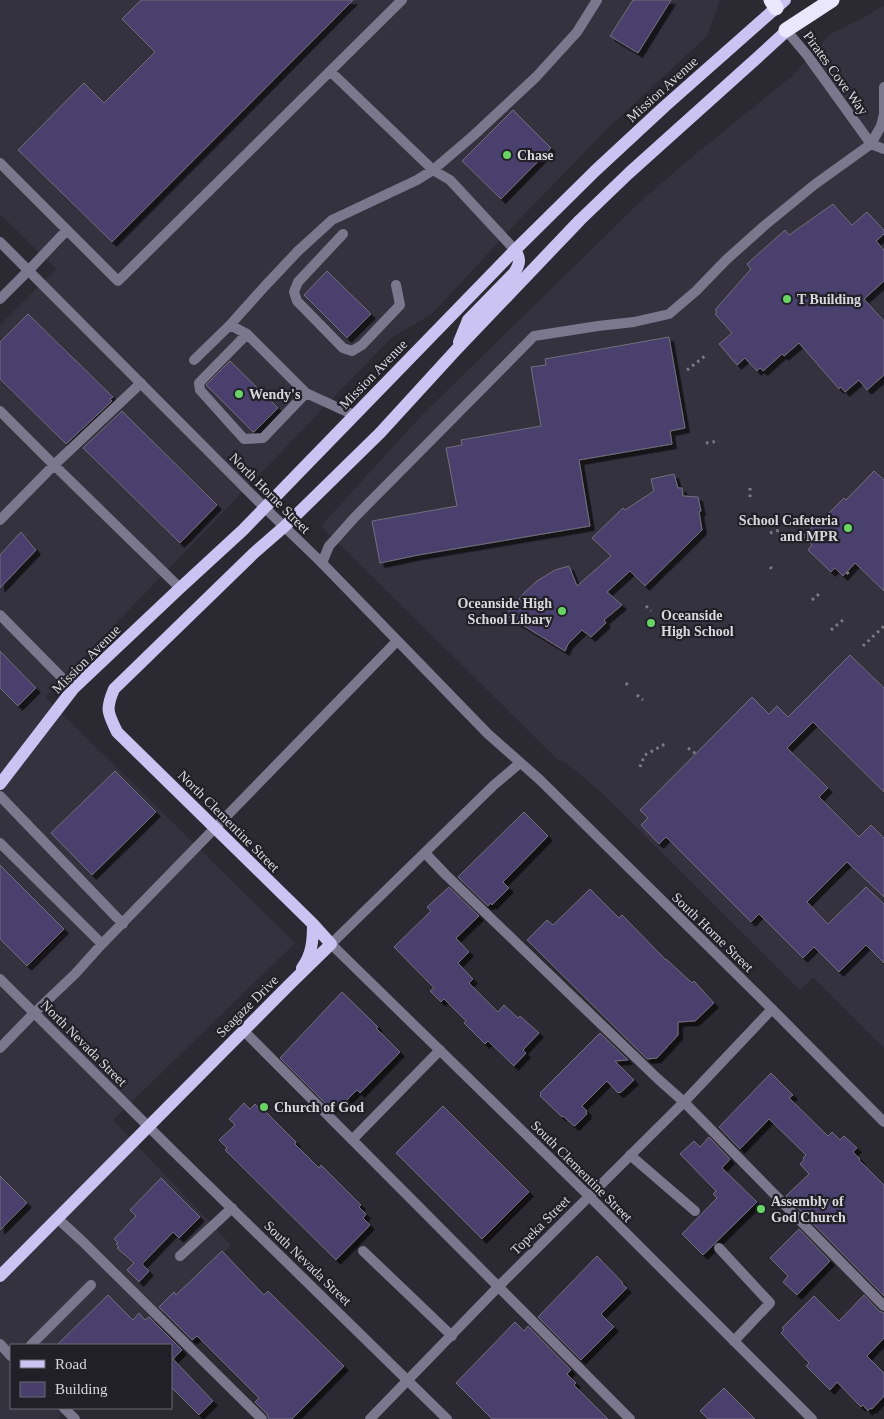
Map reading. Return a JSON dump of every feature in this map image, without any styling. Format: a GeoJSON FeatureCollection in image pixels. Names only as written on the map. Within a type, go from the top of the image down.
{"type":"FeatureCollection","features":[{"type":"Feature","properties":{"kind":"highway"},"geometry":{"type":"LineString","coordinates":[[786,30],[832,0]]}},
{"type":"Feature","properties":{"kind":"main road"},"geometry":{"type":"LineString","coordinates":[[285,526],[380,432],[580,220],[786,30],[823,0]]}},
{"type":"Feature","properties":{"kind":"main road"},"geometry":{"type":"LineString","coordinates":[[777,3],[786,30]]}},
{"type":"Feature","properties":{"kind":"main road","name":"Mission Avenue"},"geometry":{"type":"LineString","coordinates":[[0,784],[73,690],[243,530],[515,250],[595,171],[777,3]]}},
{"type":"Feature","properties":{"kind":"main road"},"geometry":{"type":"LineString","coordinates":[[456,350],[468,320],[519,266],[520,257],[515,250]]}},
{"type":"Feature","properties":{"kind":"main road","name":"North Clementine Street"},"geometry":{"type":"LineString","coordinates":[[285,526],[254,553],[114,689],[108,704],[110,716],[118,732],[331,944]]}},
{"type":"Feature","properties":{"kind":"main road"},"geometry":{"type":"LineString","coordinates":[[290,984],[307,960],[313,942],[313,924]]}},
{"type":"Feature","properties":{"kind":"main road","name":"Seagaze Drive"},"geometry":{"type":"LineString","coordinates":[[0,1276],[331,944]]}},
{"type":"Feature","properties":{"kind":"street"},"geometry":{"type":"LineString","coordinates":[[0,164],[118,281],[402,0]]}},
{"type":"Feature","properties":{"kind":"street"},"geometry":{"type":"LineString","coordinates":[[194,360],[230,325],[298,251],[332,220],[417,180],[433,170],[474,135],[536,77],[577,32],[597,0]]}},
{"type":"Feature","properties":{"kind":"street","name":"Pirates Cove Way"},"geometry":{"type":"LineString","coordinates":[[786,30],[807,55],[871,144]]}},
{"type":"Feature","properties":{"kind":"street"},"geometry":{"type":"LineString","coordinates":[[330,71],[433,170],[450,180],[515,250]]}},
{"type":"Feature","properties":{"kind":"street"},"geometry":{"type":"LineString","coordinates":[[322,563],[329,546],[349,524],[534,336],[634,322],[669,314],[764,226],[833,171],[871,144],[881,126],[884,114],[884,87]]}},
{"type":"Feature","properties":{"kind":"street"},"geometry":{"type":"LineString","coordinates":[[871,144],[884,149]]}},
{"type":"Feature","properties":{"kind":"street"},"geometry":{"type":"LineString","coordinates":[[0,299],[67,230]]}},
{"type":"Feature","properties":{"kind":"street"},"geometry":{"type":"LineString","coordinates":[[343,234],[298,282],[294,292],[297,301],[343,348],[352,351],[362,345],[400,305],[396,285]]}},
{"type":"Feature","properties":{"kind":"street","name":"North Horne Street"},"geometry":{"type":"LineString","coordinates":[[0,242],[322,563],[488,734],[520,763]]}},
{"type":"Feature","properties":{"kind":"street"},"geometry":{"type":"LineString","coordinates":[[230,325],[247,334],[306,393],[354,415]]}},
{"type":"Feature","properties":{"kind":"street"},"geometry":{"type":"LineString","coordinates":[[247,334],[199,383],[200,390],[244,439],[263,438],[306,393]]}},
{"type":"Feature","properties":{"kind":"street"},"geometry":{"type":"LineString","coordinates":[[0,520],[54,465],[140,383]]}},
{"type":"Feature","properties":{"kind":"street"},"geometry":{"type":"LineString","coordinates":[[0,411],[180,588]]}},
{"type":"Feature","properties":{"kind":"street"},"geometry":{"type":"LineString","coordinates":[[0,615],[73,690]]}},
{"type":"Feature","properties":{"kind":"street"},"geometry":{"type":"LineString","coordinates":[[0,1048],[75,974],[397,641]]}},
{"type":"Feature","properties":{"kind":"street","name":"Seagaze Drive"},"geometry":{"type":"LineString","coordinates":[[331,944],[494,785],[520,763]]}},
{"type":"Feature","properties":{"kind":"street","name":"South Horne Street"},"geometry":{"type":"LineString","coordinates":[[520,763],[772,1009],[884,1122]]}},
{"type":"Feature","properties":{"kind":"street"},"geometry":{"type":"LineString","coordinates":[[0,796],[122,924]]}},
{"type":"Feature","properties":{"kind":"street"},"geometry":{"type":"LineString","coordinates":[[0,843],[102,944]]}},
{"type":"Feature","properties":{"kind":"street"},"geometry":{"type":"LineString","coordinates":[[425,853],[559,984],[684,1102],[884,1306]]}},
{"type":"Feature","properties":{"kind":"street","name":"South Clementine Street"},"geometry":{"type":"LineString","coordinates":[[331,944],[589,1196],[812,1419]]}},
{"type":"Feature","properties":{"kind":"street","name":"North Nevada Street"},"geometry":{"type":"LineString","coordinates":[[0,979],[148,1127]]}},
{"type":"Feature","properties":{"kind":"street","name":"Topeka Street"},"geometry":{"type":"LineString","coordinates":[[370,1419],[499,1286],[684,1102],[772,1009]]}},
{"type":"Feature","properties":{"kind":"street"},"geometry":{"type":"LineString","coordinates":[[244,1030],[630,1419]]}},
{"type":"Feature","properties":{"kind":"street"},"geometry":{"type":"LineString","coordinates":[[352,1140],[440,1050]]}},
{"type":"Feature","properties":{"kind":"street","name":"South Nevada Street"},"geometry":{"type":"LineString","coordinates":[[148,1127],[447,1419]]}},
{"type":"Feature","properties":{"kind":"street"},"geometry":{"type":"LineString","coordinates":[[630,1155],[695,1212]]}},
{"type":"Feature","properties":{"kind":"street"},"geometry":{"type":"LineString","coordinates":[[180,1256],[232,1208]]}},
{"type":"Feature","properties":{"kind":"street"},"geometry":{"type":"LineString","coordinates":[[57,1218],[262,1419]]}},
{"type":"Feature","properties":{"kind":"street"},"geometry":{"type":"LineString","coordinates":[[719,1248],[770,1303],[734,1341]]}},
{"type":"Feature","properties":{"kind":"street"},"geometry":{"type":"LineString","coordinates":[[363,1250],[452,1336]]}},
{"type":"Feature","properties":{"kind":"street"},"geometry":{"type":"LineString","coordinates":[[32,1344],[91,1285]]}},
{"type":"Feature","properties":{"kind":"street"},"geometry":{"type":"LineString","coordinates":[[0,1344],[10,1355]]}},
{"type":"Feature","properties":{"kind":"street"},"geometry":{"type":"LineString","coordinates":[[65,1409],[76,1419]]}},
{"type":"Feature","properties":{"kind":"path"},"geometry":{"type":"LineString","coordinates":[[687,370],[705,356]]}},
{"type":"Feature","properties":{"kind":"path"},"geometry":{"type":"LineString","coordinates":[[706,443],[719,441]]}},
{"type":"Feature","properties":{"kind":"path"},"geometry":{"type":"LineString","coordinates":[[750,486],[750,497]]}},
{"type":"Feature","properties":{"kind":"path"},"geometry":{"type":"LineString","coordinates":[[770,533],[780,530]]}},
{"type":"Feature","properties":{"kind":"path"},"geometry":{"type":"LineString","coordinates":[[770,567],[774,571]]}},
{"type":"Feature","properties":{"kind":"path"},"geometry":{"type":"LineString","coordinates":[[812,600],[819,594]]}},
{"type":"Feature","properties":{"kind":"path"},"geometry":{"type":"LineString","coordinates":[[646,606],[651,611]]}},
{"type":"Feature","properties":{"kind":"path"},"geometry":{"type":"LineString","coordinates":[[831,630],[843,620]]}},
{"type":"Feature","properties":{"kind":"path"},"geometry":{"type":"LineString","coordinates":[[863,646],[884,626]]}},
{"type":"Feature","properties":{"kind":"path"},"geometry":{"type":"LineString","coordinates":[[626,683],[629,687]]}},
{"type":"Feature","properties":{"kind":"path"},"geometry":{"type":"LineString","coordinates":[[638,695],[643,700]]}},
{"type":"Feature","properties":{"kind":"path"},"geometry":{"type":"LineString","coordinates":[[640,767],[645,756],[665,744]]}},
{"type":"Feature","properties":{"kind":"path"},"geometry":{"type":"LineString","coordinates":[[688,748],[696,754],[698,752]]}},
{"type":"Feature","properties":{"kind":"shaded area"},"geometry":{"type":"Polygon","coordinates":[[[0,0],[720,0],[707,36],[608,128],[432,314],[391,338],[45,697],[295,943],[113,1120],[231,1245],[132,1344],[10,1344],[10,1409],[67,1409],[57,1419],[0,1419],[0,325],[56,269],[0,214],[0,0]]]}},
{"type":"Feature","properties":{"kind":"shaded area","name":"Oceanside High School"},"geometry":{"type":"Polygon","coordinates":[[[884,5],[884,1048],[813,977],[800,990],[601,792],[565,762],[558,760],[321,526],[422,415],[638,204],[681,166],[792,76],[830,34],[863,18],[884,5]]]}},
{"type":"Feature","properties":{"kind":"building"},"geometry":{"type":"Polygon","coordinates":[[[141,0],[353,0],[112,242],[18,150],[84,83],[104,103],[155,52],[122,19],[141,0]]]}},
{"type":"Feature","properties":{"kind":"building"},"geometry":{"type":"Polygon","coordinates":[[[633,0],[671,0],[638,53],[610,36],[633,0]]]}},
{"type":"Feature","properties":{"kind":"building","name":"Chase"},"geometry":{"type":"Polygon","coordinates":[[[513,110],[551,148],[501,199],[462,161],[513,110]]]}},
{"type":"Feature","properties":{"kind":"building","name":"T Building"},"geometry":{"type":"Polygon","coordinates":[[[833,204],[852,225],[867,212],[884,230],[884,234],[876,241],[884,250],[884,281],[864,299],[884,321],[884,375],[867,390],[859,380],[845,392],[841,387],[839,389],[799,343],[784,356],[782,354],[763,371],[760,368],[757,371],[745,358],[737,365],[719,344],[732,333],[715,314],[717,312],[715,310],[751,269],[747,264],[785,230],[789,235],[833,204]]]}},
{"type":"Feature","properties":{"kind":"building"},"geometry":{"type":"Polygon","coordinates":[[[327,271],[371,314],[347,338],[304,295],[327,271]]]}},
{"type":"Feature","properties":{"kind":"building"},"geometry":{"type":"Polygon","coordinates":[[[28,314],[113,397],[110,399],[112,401],[66,444],[0,379],[0,342],[28,314]]]}},
{"type":"Feature","properties":{"kind":"building"},"geometry":{"type":"Polygon","coordinates":[[[669,337],[685,428],[670,431],[672,444],[579,460],[590,526],[380,563],[372,521],[457,506],[446,448],[462,445],[461,440],[541,426],[531,367],[546,365],[545,359],[669,337]]]}},
{"type":"Feature","properties":{"kind":"building","name":"Wendy's"},"geometry":{"type":"Polygon","coordinates":[[[230,361],[278,408],[254,432],[206,385],[230,361]]]}},
{"type":"Feature","properties":{"kind":"building"},"geometry":{"type":"Polygon","coordinates":[[[122,411],[217,505],[180,543],[83,448],[122,411]]]}},
{"type":"Feature","properties":{"kind":"building","name":"School Cafeteria and MPR"},"geometry":{"type":"Polygon","coordinates":[[[874,471],[884,480],[884,591],[855,563],[843,576],[835,568],[831,572],[808,550],[812,545],[803,536],[844,498],[846,500],[874,471]]]}},
{"type":"Feature","properties":{"kind":"building"},"geometry":{"type":"Polygon","coordinates":[[[674,474],[678,488],[682,488],[683,496],[698,497],[702,530],[645,586],[630,571],[607,592],[622,605],[604,620],[606,623],[591,637],[582,630],[568,644],[565,651],[506,615],[524,593],[537,581],[555,570],[569,566],[577,586],[611,556],[592,538],[623,508],[625,510],[654,491],[651,479],[674,474]]]}},
{"type":"Feature","properties":{"kind":"building"},"geometry":{"type":"Polygon","coordinates":[[[21,532],[36,550],[0,588],[0,555],[21,532]]]}},
{"type":"Feature","properties":{"kind":"building"},"geometry":{"type":"Polygon","coordinates":[[[0,651],[36,688],[18,706],[0,688],[0,651]]]}},
{"type":"Feature","properties":{"kind":"building"},"geometry":{"type":"Polygon","coordinates":[[[850,655],[884,688],[884,792],[813,722],[787,748],[828,788],[819,797],[859,837],[871,825],[884,838],[884,897],[847,862],[807,902],[828,924],[866,887],[884,904],[884,963],[866,945],[839,972],[814,947],[803,958],[759,914],[751,922],[666,837],[659,844],[641,825],[648,818],[640,810],[752,697],[769,714],[777,706],[788,717],[850,655]]]}},
{"type":"Feature","properties":{"kind":"building"},"geometry":{"type":"Polygon","coordinates":[[[115,771],[156,812],[92,875],[51,833],[115,771]]]}},
{"type":"Feature","properties":{"kind":"building"},"geometry":{"type":"Polygon","coordinates":[[[524,812],[548,836],[503,882],[509,888],[492,905],[491,903],[488,906],[458,877],[524,812]]]}},
{"type":"Feature","properties":{"kind":"building"},"geometry":{"type":"Polygon","coordinates":[[[0,865],[64,929],[27,966],[0,939],[0,865]]]}},
{"type":"Feature","properties":{"kind":"building"},"geometry":{"type":"Polygon","coordinates":[[[449,887],[479,916],[456,938],[469,952],[458,963],[473,979],[469,983],[498,1012],[504,1005],[539,1033],[523,1050],[526,1053],[514,1066],[488,1041],[485,1044],[444,999],[441,1002],[430,991],[434,988],[394,947],[431,911],[427,907],[449,887]]]}},
{"type":"Feature","properties":{"kind":"building"},"geometry":{"type":"Polygon","coordinates":[[[590,889],[619,918],[622,915],[666,960],[692,983],[694,981],[714,1003],[695,1021],[678,1022],[678,1035],[657,1058],[647,1059],[527,940],[547,920],[553,925],[590,889]]]}},
{"type":"Feature","properties":{"kind":"building"},"geometry":{"type":"Polygon","coordinates":[[[342,992],[378,1027],[376,1028],[400,1052],[360,1093],[357,1090],[339,1108],[336,1104],[331,1109],[280,1058],[342,992]]]}},
{"type":"Feature","properties":{"kind":"building"},"geometry":{"type":"Polygon","coordinates":[[[600,1033],[628,1060],[615,1061],[634,1080],[620,1093],[607,1081],[582,1106],[587,1111],[587,1114],[575,1126],[562,1117],[540,1096],[540,1093],[600,1033]]]}},
{"type":"Feature","properties":{"kind":"building"},"geometry":{"type":"Polygon","coordinates":[[[771,1073],[793,1095],[789,1098],[828,1136],[832,1132],[840,1140],[844,1136],[857,1148],[853,1152],[884,1185],[884,1296],[786,1196],[809,1174],[800,1164],[806,1155],[769,1119],[740,1149],[719,1127],[771,1073]]]}},
{"type":"Feature","properties":{"kind":"building"},"geometry":{"type":"Polygon","coordinates":[[[244,1103],[250,1109],[255,1104],[262,1112],[264,1110],[319,1168],[321,1165],[361,1205],[359,1207],[366,1214],[363,1218],[370,1225],[336,1260],[225,1150],[227,1148],[219,1140],[235,1125],[229,1119],[244,1103]]]}},
{"type":"Feature","properties":{"kind":"building"},"geometry":{"type":"Polygon","coordinates":[[[443,1106],[529,1192],[482,1239],[396,1153],[443,1106]]]}},
{"type":"Feature","properties":{"kind":"building"},"geometry":{"type":"Polygon","coordinates":[[[709,1137],[730,1159],[722,1168],[757,1202],[703,1255],[682,1234],[717,1198],[713,1194],[716,1191],[680,1154],[694,1141],[700,1147],[709,1137]]]}},
{"type":"Feature","properties":{"kind":"building"},"geometry":{"type":"Polygon","coordinates":[[[0,1176],[27,1203],[0,1230],[0,1176]]]}},
{"type":"Feature","properties":{"kind":"building"},"geometry":{"type":"Polygon","coordinates":[[[161,1178],[200,1217],[179,1238],[173,1232],[142,1264],[149,1271],[139,1282],[127,1270],[134,1263],[117,1248],[119,1247],[116,1244],[118,1243],[114,1239],[136,1216],[130,1210],[161,1178]]]}},
{"type":"Feature","properties":{"kind":"building"},"geometry":{"type":"Polygon","coordinates":[[[799,1229],[830,1261],[797,1295],[783,1282],[788,1276],[770,1258],[799,1229]]]}},
{"type":"Feature","properties":{"kind":"building"},"geometry":{"type":"Polygon","coordinates":[[[222,1251],[264,1295],[268,1291],[344,1366],[292,1419],[269,1419],[267,1414],[255,1402],[259,1398],[197,1336],[192,1340],[159,1307],[174,1292],[176,1295],[222,1251]]]}},
{"type":"Feature","properties":{"kind":"building"},"geometry":{"type":"Polygon","coordinates":[[[597,1256],[627,1288],[601,1314],[614,1327],[581,1360],[538,1317],[597,1256]]]}},
{"type":"Feature","properties":{"kind":"building"},"geometry":{"type":"Polygon","coordinates":[[[108,1295],[133,1320],[139,1313],[145,1320],[149,1317],[182,1350],[173,1359],[213,1401],[199,1415],[172,1388],[172,1344],[58,1344],[108,1295]]]}},
{"type":"Feature","properties":{"kind":"building"},"geometry":{"type":"Polygon","coordinates":[[[864,1295],[879,1311],[884,1313],[884,1338],[867,1356],[884,1373],[884,1396],[868,1411],[863,1405],[861,1407],[837,1382],[830,1390],[806,1366],[809,1363],[781,1333],[784,1330],[782,1328],[814,1296],[839,1321],[864,1295]]]}},
{"type":"Feature","properties":{"kind":"building"},"geometry":{"type":"Polygon","coordinates":[[[515,1322],[524,1331],[528,1326],[571,1370],[567,1374],[576,1383],[574,1385],[608,1419],[492,1419],[456,1383],[515,1322]]]}},
{"type":"Feature","properties":{"kind":"building"},"geometry":{"type":"Polygon","coordinates":[[[724,1388],[755,1419],[708,1419],[700,1411],[724,1388]]]}},
{"type":"Feature","properties":{"kind":"place","name":"Chase"},"geometry":{"type":"Point","coordinates":[507,155]}},
{"type":"Feature","properties":{"kind":"place","name":"T Building"},"geometry":{"type":"Point","coordinates":[787,299]}},
{"type":"Feature","properties":{"kind":"place","name":"Wendy's"},"geometry":{"type":"Point","coordinates":[239,394]}},
{"type":"Feature","properties":{"kind":"place","name":"School Cafeteria and MPR"},"geometry":{"type":"Point","coordinates":[848,528]}},
{"type":"Feature","properties":{"kind":"place","name":"Oceanside High School Libary"},"geometry":{"type":"Point","coordinates":[562,611]}},
{"type":"Feature","properties":{"kind":"place","name":"Oceanside High School"},"geometry":{"type":"Point","coordinates":[651,623]}},
{"type":"Feature","properties":{"kind":"place","name":"Church of God"},"geometry":{"type":"Point","coordinates":[264,1107]}},
{"type":"Feature","properties":{"kind":"place","name":"Assembly of God Church"},"geometry":{"type":"Point","coordinates":[761,1209]}}]}
